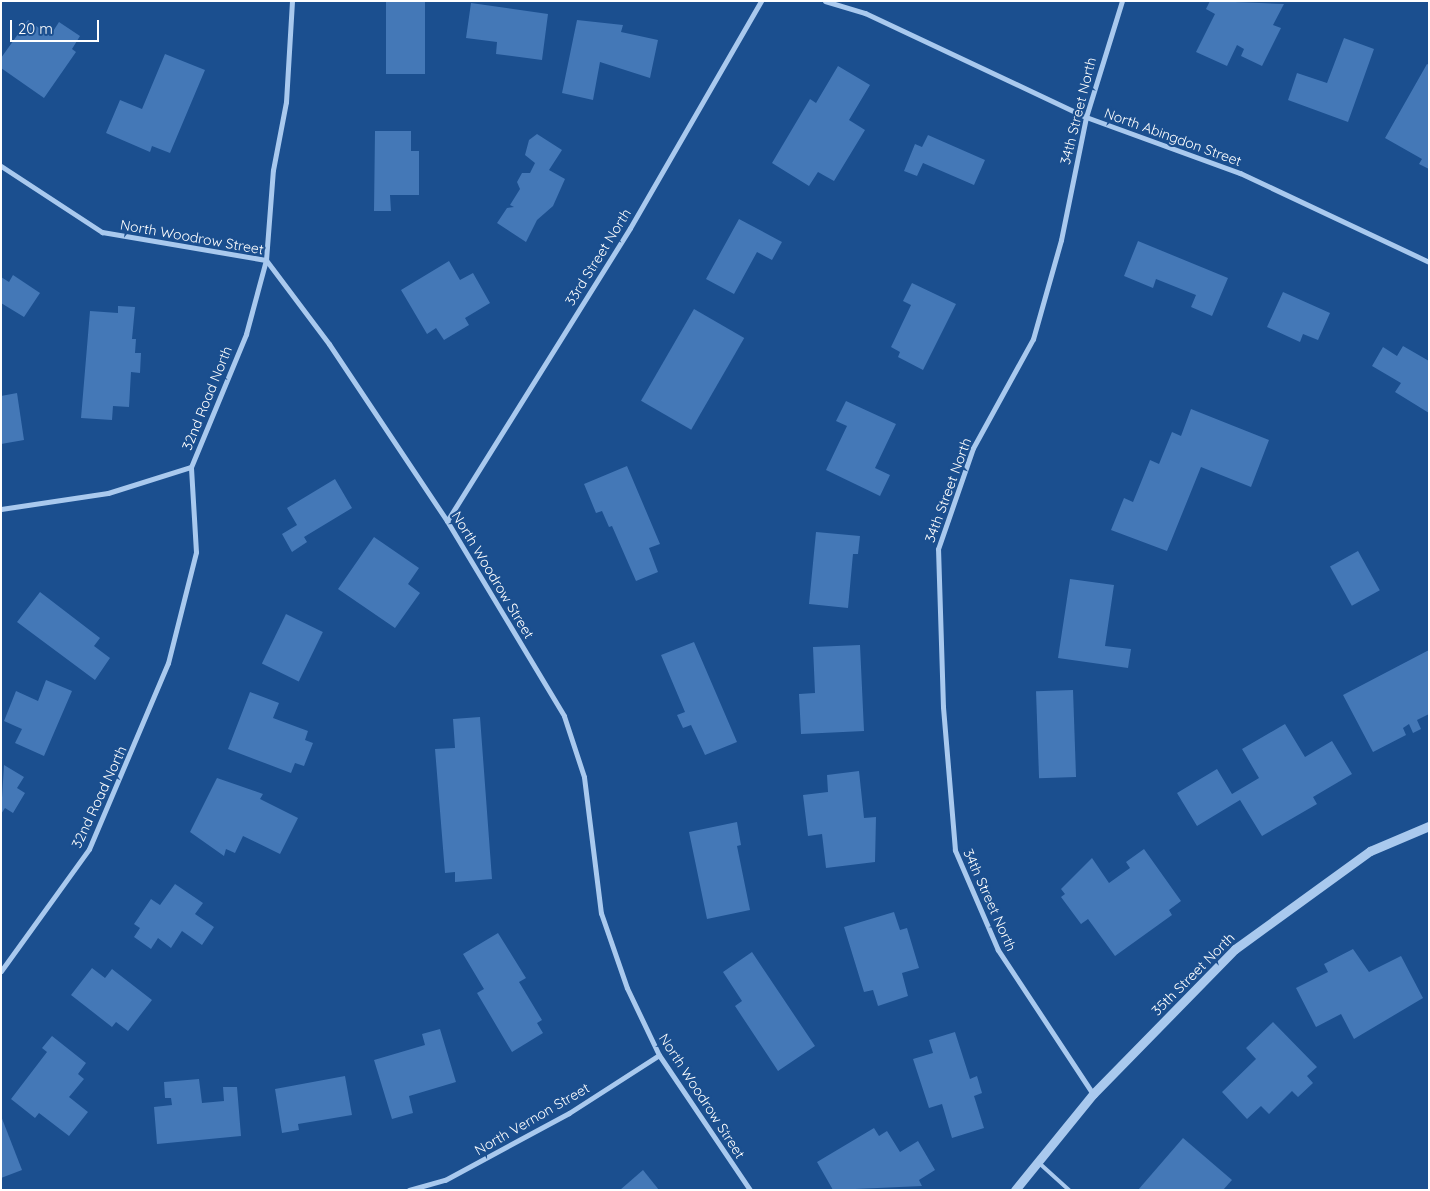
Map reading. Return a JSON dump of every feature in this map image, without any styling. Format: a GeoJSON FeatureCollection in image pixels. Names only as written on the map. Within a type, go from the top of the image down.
{"type":"FeatureCollection","features":[{"type":"Feature","properties":{"kind":"street","name":"32nd Road North"},"geometry":{"type":"LineString","coordinates":[[1,971],[89,849],[168,663],[196,552],[191,467],[242,343],[266,260],[273,170],[286,102],[292,1]]}},
{"type":"Feature","properties":{"kind":"street","name":"33rd Street North"},"geometry":{"type":"LineString","coordinates":[[447,520],[630,228],[761,1]]}},
{"type":"Feature","properties":{"kind":"street","name":"North Abingdon Street"},"geometry":{"type":"LineString","coordinates":[[825,1],[865,13],[1086,117],[1240,173],[1429,262]]}},
{"type":"Feature","properties":{"kind":"street","name":"34th Street North"},"geometry":{"type":"LineString","coordinates":[[1094,1094],[998,950],[955,850],[943,707],[938,549],[973,448],[1033,339],[1061,240],[1086,117],[1122,1]]}},
{"type":"Feature","properties":{"kind":"street","name":"North Woodrow Street"},"geometry":{"type":"LineString","coordinates":[[1,166],[102,232],[266,260],[329,344],[447,520],[564,716],[584,778],[601,913],[626,988],[659,1055],[750,1190]]}},
{"type":"Feature","properties":{"kind":"street"},"geometry":{"type":"LineString","coordinates":[[1,509],[108,493],[191,467]]}},
{"type":"Feature","properties":{"kind":"street","name":"35th Street North"},"geometry":{"type":"LineString","coordinates":[[1015,1190],[1094,1094],[1235,949],[1370,851],[1429,826]]}},
{"type":"Feature","properties":{"kind":"street","name":"North Vernon Street"},"geometry":{"type":"LineString","coordinates":[[409,1190],[445,1180],[569,1113],[659,1055]]}},
{"type":"Feature","properties":{"kind":"lane"},"geometry":{"type":"LineString","coordinates":[[1038,1162],[1070,1190]]}},
{"type":"Feature","properties":{"kind":"building"},"geometry":{"type":"Polygon","coordinates":[[[386,1],[425,1],[425,74],[386,74],[386,1]]]}},
{"type":"Feature","properties":{"kind":"building"},"geometry":{"type":"Polygon","coordinates":[[[1210,1],[1284,4],[1273,25],[1281,28],[1262,66],[1241,56],[1244,49],[1237,45],[1227,66],[1196,52],[1215,14],[1206,9],[1210,1]]]}},
{"type":"Feature","properties":{"kind":"building"},"geometry":{"type":"Polygon","coordinates":[[[471,3],[548,14],[542,60],[496,54],[497,42],[466,38],[471,3]]]}},
{"type":"Feature","properties":{"kind":"building"},"geometry":{"type":"Polygon","coordinates":[[[28,20],[50,36],[59,22],[80,36],[72,49],[76,52],[44,98],[1,68],[1,58],[28,20]]]}},
{"type":"Feature","properties":{"kind":"building"},"geometry":{"type":"Polygon","coordinates":[[[577,20],[623,25],[621,32],[658,40],[650,78],[600,62],[593,100],[562,93],[577,20]]]}},
{"type":"Feature","properties":{"kind":"building"},"geometry":{"type":"Polygon","coordinates":[[[1344,38],[1374,49],[1348,122],[1288,100],[1297,73],[1327,83],[1344,38]]]}},
{"type":"Feature","properties":{"kind":"building"},"geometry":{"type":"Polygon","coordinates":[[[165,54],[205,70],[170,153],[152,146],[150,152],[106,133],[120,100],[142,109],[165,54]]]}},
{"type":"Feature","properties":{"kind":"building"},"geometry":{"type":"Polygon","coordinates":[[[1427,64],[1429,65],[1429,169],[1419,164],[1422,159],[1385,138],[1427,64]]]}},
{"type":"Feature","properties":{"kind":"building"},"geometry":{"type":"Polygon","coordinates":[[[838,66],[870,85],[849,120],[865,130],[834,181],[818,172],[809,186],[772,163],[810,99],[816,103],[838,66]]]}},
{"type":"Feature","properties":{"kind":"building"},"geometry":{"type":"Polygon","coordinates":[[[375,131],[411,131],[411,151],[419,151],[419,195],[390,195],[391,211],[374,211],[375,131]]]}},
{"type":"Feature","properties":{"kind":"building"},"geometry":{"type":"Polygon","coordinates":[[[537,134],[562,150],[549,170],[565,179],[553,206],[537,220],[526,242],[497,223],[507,208],[514,207],[510,205],[520,189],[517,182],[522,173],[530,173],[535,163],[525,155],[529,140],[537,134]]]}},
{"type":"Feature","properties":{"kind":"building"},"geometry":{"type":"Polygon","coordinates":[[[928,135],[985,160],[974,185],[923,163],[917,176],[904,171],[915,144],[922,147],[928,135]]]}},
{"type":"Feature","properties":{"kind":"building"},"geometry":{"type":"Polygon","coordinates":[[[739,219],[782,242],[772,260],[757,252],[734,294],[706,279],[739,219]]]}},
{"type":"Feature","properties":{"kind":"building"},"geometry":{"type":"Polygon","coordinates":[[[1138,241],[1228,278],[1212,316],[1191,307],[1196,295],[1156,279],[1153,288],[1124,276],[1138,241]]]}},
{"type":"Feature","properties":{"kind":"building"},"geometry":{"type":"Polygon","coordinates":[[[449,261],[460,280],[473,273],[490,303],[465,318],[469,325],[444,340],[436,328],[427,334],[401,290],[449,261]]]}},
{"type":"Feature","properties":{"kind":"building"},"geometry":{"type":"Polygon","coordinates":[[[13,275],[40,293],[24,317],[1,303],[1,277],[9,282],[13,275]]]}},
{"type":"Feature","properties":{"kind":"building"},"geometry":{"type":"Polygon","coordinates":[[[912,283],[956,304],[923,370],[898,357],[900,352],[891,347],[911,305],[903,301],[912,283]]]}},
{"type":"Feature","properties":{"kind":"building"},"geometry":{"type":"Polygon","coordinates":[[[1283,292],[1330,313],[1318,340],[1303,334],[1300,342],[1267,327],[1283,292]]]}},
{"type":"Feature","properties":{"kind":"building"},"geometry":{"type":"Polygon","coordinates":[[[118,306],[135,307],[132,339],[136,339],[135,353],[141,353],[140,373],[131,372],[129,407],[113,406],[112,420],[81,418],[90,311],[118,313],[118,306]]]}},
{"type":"Feature","properties":{"kind":"building"},"geometry":{"type":"Polygon","coordinates":[[[694,309],[744,338],[691,430],[641,401],[694,309]]]}},
{"type":"Feature","properties":{"kind":"building"},"geometry":{"type":"Polygon","coordinates":[[[1403,346],[1429,361],[1429,413],[1395,392],[1401,383],[1372,366],[1383,347],[1397,356],[1403,346]]]}},
{"type":"Feature","properties":{"kind":"building"},"geometry":{"type":"Polygon","coordinates":[[[17,393],[24,440],[1,444],[1,396],[17,393]]]}},
{"type":"Feature","properties":{"kind":"building"},"geometry":{"type":"Polygon","coordinates":[[[846,401],[896,424],[875,468],[890,475],[880,496],[826,470],[847,426],[836,421],[846,401]]]}},
{"type":"Feature","properties":{"kind":"building"},"geometry":{"type":"Polygon","coordinates":[[[1191,409],[1269,440],[1251,487],[1201,467],[1167,551],[1111,530],[1124,498],[1133,502],[1150,460],[1159,464],[1172,432],[1181,436],[1191,409]]]}},
{"type":"Feature","properties":{"kind":"building"},"geometry":{"type":"Polygon","coordinates":[[[627,466],[660,544],[649,548],[658,572],[636,581],[612,526],[609,527],[602,511],[596,513],[584,484],[627,466]]]}},
{"type":"Feature","properties":{"kind":"building"},"geometry":{"type":"Polygon","coordinates":[[[335,479],[352,508],[304,537],[307,542],[292,552],[282,534],[297,525],[287,508],[335,479]]]}},
{"type":"Feature","properties":{"kind":"building"},"geometry":{"type":"Polygon","coordinates":[[[816,532],[860,536],[858,554],[853,554],[848,608],[809,604],[816,532]]]}},
{"type":"Feature","properties":{"kind":"building"},"geometry":{"type":"Polygon","coordinates":[[[374,537],[419,568],[408,584],[420,593],[395,628],[338,589],[374,537]]]}},
{"type":"Feature","properties":{"kind":"building"},"geometry":{"type":"Polygon","coordinates":[[[1358,551],[1380,590],[1352,606],[1330,567],[1358,551]]]}},
{"type":"Feature","properties":{"kind":"building"},"geometry":{"type":"Polygon","coordinates":[[[1070,579],[1114,585],[1105,646],[1131,649],[1128,668],[1058,658],[1070,579]]]}},
{"type":"Feature","properties":{"kind":"building"},"geometry":{"type":"Polygon","coordinates":[[[40,592],[100,638],[94,646],[110,658],[95,680],[17,622],[40,592]]]}},
{"type":"Feature","properties":{"kind":"building"},"geometry":{"type":"Polygon","coordinates":[[[286,614],[323,632],[299,681],[262,663],[286,614]]]}},
{"type":"Feature","properties":{"kind":"building"},"geometry":{"type":"Polygon","coordinates":[[[694,642],[737,742],[705,755],[691,725],[683,728],[677,715],[685,712],[661,655],[694,642]]]}},
{"type":"Feature","properties":{"kind":"building"},"geometry":{"type":"Polygon","coordinates":[[[860,645],[864,731],[801,734],[799,694],[815,693],[813,647],[860,645]]]}},
{"type":"Feature","properties":{"kind":"building"},"geometry":{"type":"Polygon","coordinates":[[[1429,650],[1429,714],[1417,720],[1421,729],[1413,733],[1409,724],[1403,728],[1406,735],[1373,752],[1343,695],[1429,650]]]}},
{"type":"Feature","properties":{"kind":"building"},"geometry":{"type":"Polygon","coordinates":[[[46,680],[72,691],[44,756],[15,743],[22,729],[4,721],[16,691],[38,701],[46,680]]]}},
{"type":"Feature","properties":{"kind":"building"},"geometry":{"type":"Polygon","coordinates":[[[1073,690],[1076,777],[1039,778],[1036,691],[1073,690]]]}},
{"type":"Feature","properties":{"kind":"building"},"geometry":{"type":"Polygon","coordinates":[[[250,692],[279,703],[273,718],[308,731],[305,740],[313,743],[304,766],[295,763],[291,773],[228,749],[250,692]]]}},
{"type":"Feature","properties":{"kind":"building"},"geometry":{"type":"Polygon","coordinates":[[[480,717],[492,879],[455,882],[455,872],[445,873],[435,749],[455,748],[453,719],[480,717]]]}},
{"type":"Feature","properties":{"kind":"building"},"geometry":{"type":"Polygon","coordinates":[[[1285,724],[1305,757],[1332,741],[1352,774],[1313,797],[1317,804],[1262,836],[1240,800],[1197,826],[1177,793],[1217,769],[1232,794],[1259,778],[1242,749],[1285,724]]]}},
{"type":"Feature","properties":{"kind":"building"},"geometry":{"type":"Polygon","coordinates":[[[4,765],[24,777],[17,788],[25,793],[13,813],[5,808],[1,814],[4,765]]]}},
{"type":"Feature","properties":{"kind":"building"},"geometry":{"type":"Polygon","coordinates":[[[859,771],[864,818],[876,817],[875,862],[826,868],[822,834],[808,836],[803,795],[828,792],[827,775],[859,771]]]}},
{"type":"Feature","properties":{"kind":"building"},"geometry":{"type":"Polygon","coordinates":[[[217,778],[263,794],[260,799],[298,818],[280,854],[243,836],[235,853],[226,849],[224,856],[190,832],[217,778]]]}},
{"type":"Feature","properties":{"kind":"building"},"geometry":{"type":"Polygon","coordinates":[[[737,822],[741,845],[737,846],[750,910],[707,919],[689,832],[737,822]]]}},
{"type":"Feature","properties":{"kind":"building"},"geometry":{"type":"Polygon","coordinates":[[[1144,849],[1181,901],[1169,910],[1172,915],[1115,956],[1088,919],[1081,924],[1061,897],[1065,894],[1061,889],[1092,858],[1109,883],[1130,868],[1126,862],[1144,849]]]}},
{"type":"Feature","properties":{"kind":"building"},"geometry":{"type":"Polygon","coordinates":[[[175,884],[203,903],[195,914],[214,927],[202,945],[182,931],[171,948],[158,938],[151,949],[134,937],[140,928],[134,924],[151,899],[160,905],[175,884]]]}},
{"type":"Feature","properties":{"kind":"building"},"geometry":{"type":"Polygon","coordinates":[[[894,912],[900,930],[907,928],[919,968],[902,973],[908,996],[878,1006],[873,990],[864,992],[844,927],[894,912]]]}},
{"type":"Feature","properties":{"kind":"building"},"geometry":{"type":"Polygon","coordinates":[[[498,933],[526,978],[519,982],[542,1020],[537,1023],[543,1033],[512,1052],[477,993],[484,989],[463,954],[498,933]]]}},
{"type":"Feature","properties":{"kind":"building"},"geometry":{"type":"Polygon","coordinates":[[[1353,949],[1369,972],[1401,956],[1423,998],[1354,1039],[1341,1014],[1316,1027],[1296,988],[1328,972],[1324,964],[1353,949]]]}},
{"type":"Feature","properties":{"kind":"building"},"geometry":{"type":"Polygon","coordinates":[[[752,952],[815,1046],[778,1071],[735,1006],[742,1001],[723,972],[752,952]]]}},
{"type":"Feature","properties":{"kind":"building"},"geometry":{"type":"Polygon","coordinates":[[[92,968],[105,978],[112,969],[152,1000],[128,1031],[116,1022],[112,1027],[71,995],[92,968]]]}},
{"type":"Feature","properties":{"kind":"building"},"geometry":{"type":"Polygon","coordinates":[[[1273,1022],[1317,1067],[1307,1076],[1313,1083],[1298,1097],[1292,1091],[1269,1114],[1261,1106],[1247,1119],[1222,1092],[1256,1059],[1246,1048],[1273,1022]]]}},
{"type":"Feature","properties":{"kind":"building"},"geometry":{"type":"Polygon","coordinates":[[[440,1029],[456,1082],[409,1096],[413,1113],[392,1119],[374,1060],[425,1045],[422,1034],[440,1029]]]}},
{"type":"Feature","properties":{"kind":"building"},"geometry":{"type":"Polygon","coordinates":[[[955,1032],[970,1079],[977,1076],[982,1093],[974,1096],[984,1128],[952,1138],[942,1104],[929,1108],[913,1059],[933,1053],[929,1040],[955,1032]]]}},
{"type":"Feature","properties":{"kind":"building"},"geometry":{"type":"Polygon","coordinates":[[[52,1036],[86,1063],[78,1074],[84,1079],[69,1097],[88,1112],[69,1136],[39,1113],[35,1118],[11,1099],[47,1052],[42,1048],[52,1036]]]}},
{"type":"Feature","properties":{"kind":"building"},"geometry":{"type":"Polygon","coordinates":[[[345,1076],[352,1115],[298,1124],[299,1130],[282,1133],[275,1089],[345,1076]]]}},
{"type":"Feature","properties":{"kind":"building"},"geometry":{"type":"Polygon","coordinates":[[[199,1079],[202,1103],[224,1101],[223,1087],[237,1087],[241,1136],[157,1144],[154,1107],[172,1105],[171,1098],[165,1098],[164,1082],[199,1079]]]}},
{"type":"Feature","properties":{"kind":"building"},"geometry":{"type":"Polygon","coordinates":[[[1,1116],[22,1170],[1,1178],[1,1116]]]}},
{"type":"Feature","properties":{"kind":"building"},"geometry":{"type":"Polygon","coordinates":[[[874,1128],[879,1136],[887,1131],[900,1152],[918,1141],[935,1170],[919,1180],[922,1186],[833,1190],[817,1162],[874,1128]]]}},
{"type":"Feature","properties":{"kind":"building"},"geometry":{"type":"Polygon","coordinates":[[[1183,1138],[1232,1180],[1223,1190],[1138,1190],[1183,1138]]]}},
{"type":"Feature","properties":{"kind":"building"},"geometry":{"type":"Polygon","coordinates":[[[643,1170],[659,1190],[620,1190],[643,1170]]]}}]}
